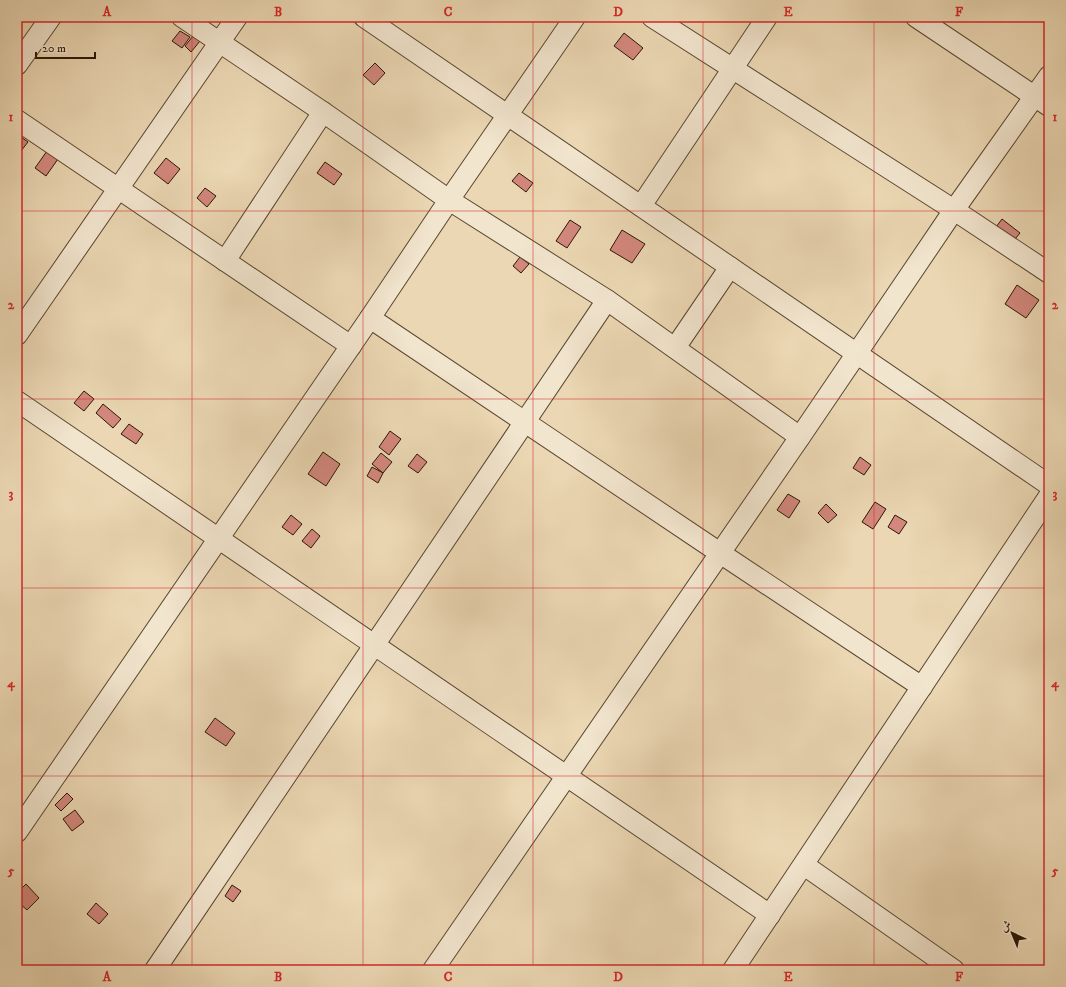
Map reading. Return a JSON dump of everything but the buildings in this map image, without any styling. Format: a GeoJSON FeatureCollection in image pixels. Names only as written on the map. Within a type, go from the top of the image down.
{"type":"FeatureCollection","features":[{"type":"Feature","properties":{"kind":"street"},"geometry":{"type":"LineString","coordinates":[[17,65],[51,17]]}},
{"type":"Feature","properties":{"kind":"street"},"geometry":{"type":"LineString","coordinates":[[182,17],[324,112],[449,200],[607,300],[800,437]]}},
{"type":"Feature","properties":{"kind":"street"},"geometry":{"type":"LineString","coordinates":[[17,335],[237,17]]}},
{"type":"Feature","properties":{"kind":"street"},"geometry":{"type":"LineString","coordinates":[[364,17],[1049,485]]}},
{"type":"Feature","properties":{"kind":"street"},"geometry":{"type":"LineString","coordinates":[[17,832],[575,17]]}},
{"type":"Feature","properties":{"kind":"street"},"geometry":{"type":"LineString","coordinates":[[652,17],[954,210],[1049,273]]}},
{"type":"Feature","properties":{"kind":"street"},"geometry":{"type":"LineString","coordinates":[[641,206],[767,17]]}},
{"type":"Feature","properties":{"kind":"street"},"geometry":{"type":"LineString","coordinates":[[916,17],[1042,101]]}},
{"type":"Feature","properties":{"kind":"street"},"geometry":{"type":"LineString","coordinates":[[433,970],[800,437],[954,210],[1042,101],[1049,76]]}},
{"type":"Feature","properties":{"kind":"street"},"geometry":{"type":"LineString","coordinates":[[225,261],[324,112]]}},
{"type":"Feature","properties":{"kind":"street"},"geometry":{"type":"LineString","coordinates":[[17,120],[350,346]]}},
{"type":"Feature","properties":{"kind":"street"},"geometry":{"type":"LineString","coordinates":[[675,348],[730,267]]}},
{"type":"Feature","properties":{"kind":"street"},"geometry":{"type":"LineString","coordinates":[[156,970],[607,300]]}},
{"type":"Feature","properties":{"kind":"street"},"geometry":{"type":"LineString","coordinates":[[370,318],[922,687]]}},
{"type":"Feature","properties":{"kind":"street"},"geometry":{"type":"LineString","coordinates":[[17,401],[770,915]]}},
{"type":"Feature","properties":{"kind":"street"},"geometry":{"type":"LineString","coordinates":[[733,970],[1049,496]]}},
{"type":"Feature","properties":{"kind":"street"},"geometry":{"type":"LineString","coordinates":[[804,865],[954,970]]}}]}
